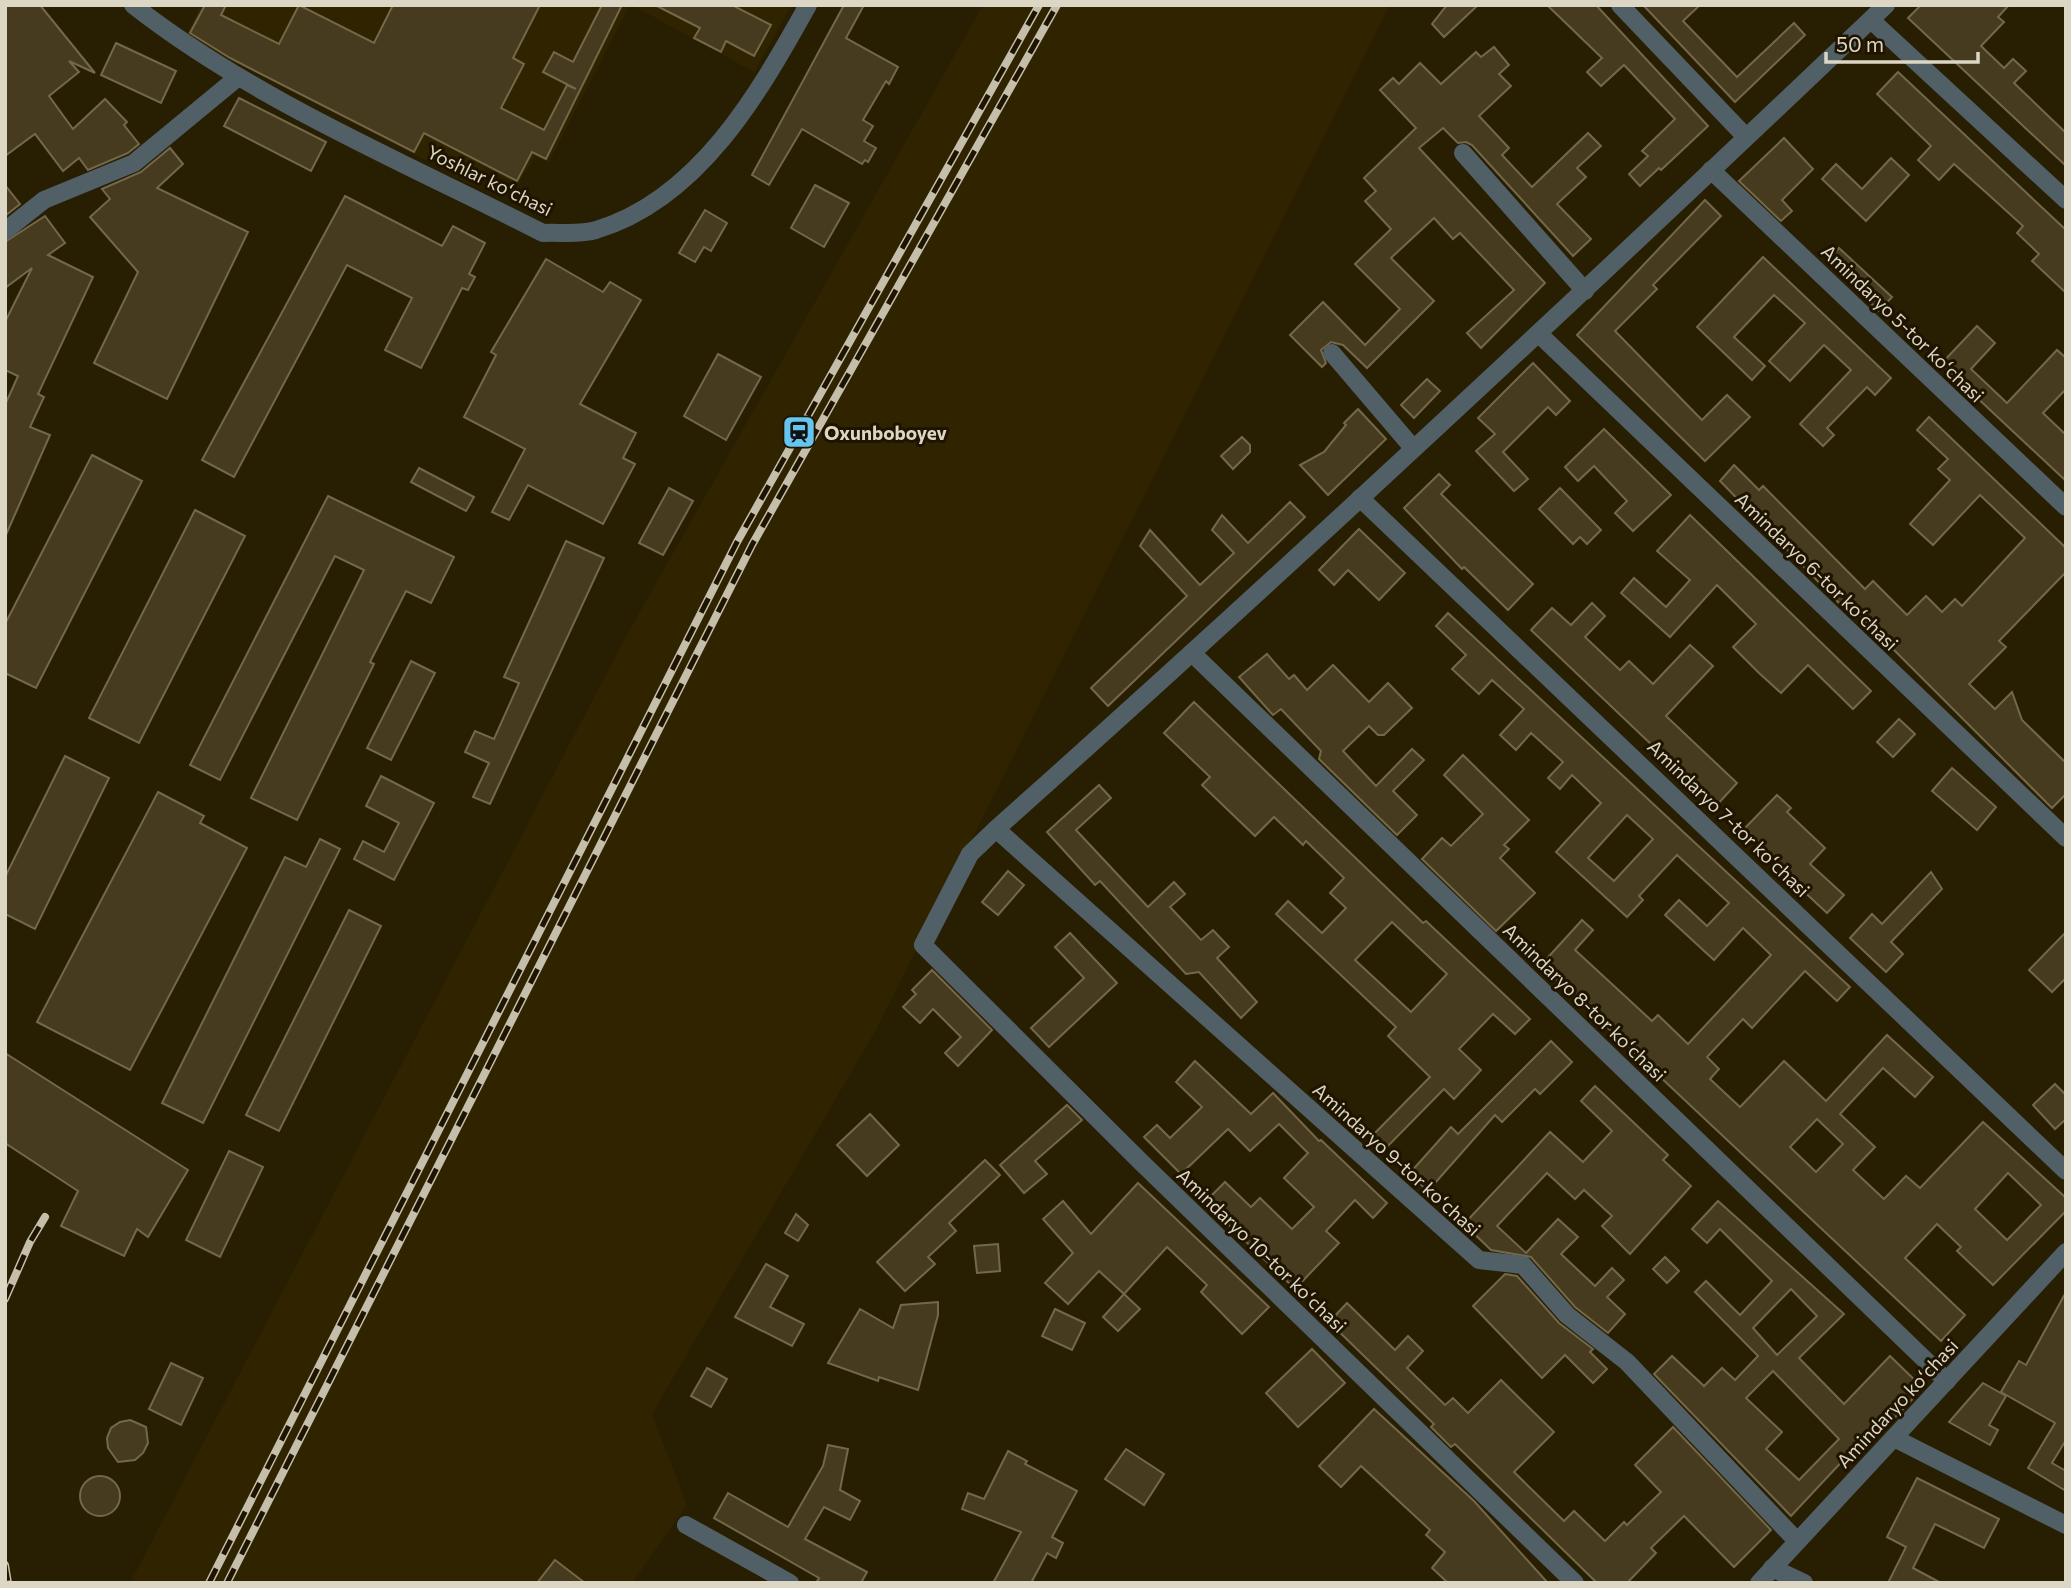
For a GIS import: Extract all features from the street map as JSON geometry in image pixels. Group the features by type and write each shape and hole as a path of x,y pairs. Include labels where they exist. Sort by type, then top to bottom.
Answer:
{"street":[{"name":"Yoshlar koʻchasi","path":"133,5 172,35 237,78 543,233 594,231 641,211 691,173 764,85 808,5"},
{"path":"1620,5 1746,137"},
{"path":"996,829 1193,654 1539,334 1886,5"},
{"path":"1871,20 2066,200"},
{"path":"5,231 44,200 134,163 237,78"},
{"path":"1463,153 1585,291"},
{"name":"Amindaryo 5-tor koʻchasi","path":"1712,170 2066,507"},
{"name":"Amindaryo 6-tor koʻchasi","path":"1539,334 2066,838"},
{"path":"1332,354 1413,449"},
{"name":"Amindaryo 7-tor koʻchasi","path":"1360,498 2066,1171"},
{"name":"Amindaryo 8-tor koʻchasi","path":"1193,654 1947,1381"},
{"name":"Amindaryo 10-tor koʻchasi","path":"996,829 970,854 923,945 1150,1171 1576,1583"},
{"name":"Amindaryo 9-tor koʻchasi","path":"996,829 1479,1260 1522,1265 1567,1315 1627,1362 1796,1540"},
{"name":"Amindaryo koʻchasi","path":"1759,1583 1796,1540 2063,1259"},
{"path":"1894,1438 2066,1525"},
{"path":"686,1525 790,1583"},
{"path":"1772,1568 1804,1583"}],"shaded area":[{"path":"201,5 630,5 549,162 535,157 517,185 486,168 476,186 185,37"},
{"path":"632,5 792,5 754,72"},
{"path":"983,5 1390,5 877,1028 652,1414 687,1505 632,1583 130,1583 624,640"}],"building":[{"path":"5,5 40,5 95,73 69,61 79,72 49,96 73,129 105,99 127,122 124,125 139,144 128,153 88,170 79,158 63,171 35,134 5,156"},
{"path":"205,5 226,5 221,15 279,44 299,5 374,43 393,5 540,5 513,58 524,64 501,108 544,130 567,85 576,89 543,72 554,52 573,62 602,5 622,5 546,159 532,152 517,181 424,133 414,152 230,58 190,33"},
{"path":"655,5 732,5 771,25 754,56 726,41 721,52 694,38 700,28"},
{"path":"844,5 864,5 846,38 898,67 889,84 886,81 863,120 873,126 864,141 876,148 868,162 865,160 862,164 802,129 769,185 752,175"},
{"path":"1447,5 1478,5 1444,37 1432,24"},
{"path":"1547,5 1596,5 1708,126 1640,186 1629,174 1648,156 1642,151 1675,119 1624,65 1601,86 1587,72 1602,58"},
{"path":"1643,5 1700,5 1683,21 1737,77 1794,23 1805,35 1735,102"},
{"path":"1921,5 2009,5 1998,17 2004,22 1981,46 2004,68 2013,59 2026,71 2014,83 2066,133 2066,166 1908,18"},
{"path":"116,43 176,71 161,103 101,75"},
{"path":"1494,47 1509,65 1499,74 1511,86 1479,116 1509,148 1502,155 1532,187 1588,133 1601,146 1577,168 1586,177 1557,204 1591,239 1573,256 1472,145 1466,142 1458,143 1443,128 1419,148 1545,283 1481,348 1467,333 1514,290 1460,233 1453,239 1434,218 1391,258 1434,301 1367,368 1343,345 1331,342 1321,350 1326,363 1322,367 1290,335 1323,302 1365,345 1400,309 1355,264 1391,229 1365,201 1376,191 1364,178 1416,128 1380,90 1393,78 1399,84 1420,63 1441,84 1476,52 1481,57"},
{"path":"1898,72 2066,230 2066,293 2032,261 2039,254 2017,233 2023,226 1990,196 1954,164 1939,180 1918,160 1931,146 1877,94"},
{"path":"239,98 326,142 311,171 224,126"},
{"path":"1784,138 1813,169 1782,200 1792,211 1781,221 1739,181"},
{"path":"170,148 183,164 157,188 248,232 167,399 94,363 138,272 90,217 110,199 102,189 141,172"},
{"path":"1891,158 1909,175 1866,221 1822,179 1836,164 1862,189"},
{"path":"5,185 20,204 5,216"},
{"path":"815,185 849,203 824,247 791,228"},
{"path":"345,196 442,246 453,226 485,243 469,274 475,277 468,290 462,288 421,368 385,350 412,298 347,265 234,477 202,460"},
{"path":"1705,200 1721,216 1653,285 1657,289 1615,331 1702,420 1727,395 1750,417 1705,461 1577,335"},
{"path":"705,210 727,223 711,251 704,247 695,262 679,253"},
{"path":"45,216 65,243 48,255 93,277 38,394 44,397 30,427 50,435 5,537 5,405 18,376 5,370 5,322 32,268 5,288 5,242"},
{"path":"1839,248 1892,297 1879,311 1827,261"},
{"path":"1763,257 1891,378 1875,395 1867,387 1827,428 1834,435 1823,446 1800,424 1851,370 1824,345 1790,381 1769,361 1805,323 1774,295 1734,337 1765,366 1752,380 1697,327"},
{"path":"546,259 603,292 610,282 641,300 580,404 636,433 623,458 635,464 603,524 528,485 509,520 492,512 525,449 464,417 496,355 491,352"},
{"path":"1977,326 1995,343 1971,369 2007,403 2057,350 2066,358 2066,389 2043,413 2066,435 2066,481 1941,364"},
{"path":"718,354 761,377 726,440 684,416"},
{"path":"1533,363 1570,401 1556,415 1548,407 1503,452 1528,479 1514,491 1476,451 1495,434 1478,418"},
{"path":"1427,379 1440,391 1414,418 1401,405"},
{"path":"1358,409 1386,439 1328,495 1300,465 1324,452 1346,425 1344,423"},
{"path":"1929,417 2066,548 2066,572 1999,641 2006,647 1969,684 1995,709 2012,692 2022,720 2066,763 2066,794 2052,808 1845,601 1841,605 1720,481 1734,465 1759,490 1763,486 1865,589 1873,581 1907,615 1926,596 1942,612 1955,599 1962,606 2025,538 1980,495 1933,545 1910,524 1950,480 1938,469 1948,459 1917,430"},
{"path":"1604,429 1671,495 1633,531 1615,513 1627,501 1594,466 1578,481 1565,467"},
{"path":"1242,437 1250,445 1250,452 1233,469 1221,456"},
{"path":"92,455 142,481 36,688 5,673 5,624"},
{"path":"419,468 474,497 466,511 411,482"},
{"path":"1439,474 1450,485 1441,494 1533,584 1508,610 1464,567 1462,569 1404,508"},
{"path":"669,488 693,501 663,555 639,543"},
{"path":"1560,488 1601,530 1587,544 1580,537 1573,544 1539,509"},
{"path":"328,496 454,557 431,603 406,591 370,662 374,664 297,820 251,798 364,570 335,556 220,780 190,765"},
{"path":"1290,502 1305,517 1108,706 1091,688 1187,596 1140,546 1150,530 1200,585 1234,553 1212,530 1222,515 1248,543"},
{"path":"195,510 245,536 139,743 89,718"},
{"path":"1690,515 1871,691 1853,709 1808,665 1781,693 1759,673 1733,647 1756,624 1717,585 1670,637 1621,593 1634,578 1666,607 1690,580 1657,551"},
{"path":"1359,529 1405,573 1379,600 1348,570 1334,585 1319,570"},
{"path":"566,541 604,558 490,804 473,797 489,763 465,752 475,731 494,739 519,683 504,677"},
{"path":"1592,603 1605,616 1585,637 1620,670 1629,661 1653,684 1690,645 1713,666 1666,716 1737,783 1716,806 1531,630 1552,608 1571,625"},
{"path":"1448,613 1850,987 1837,1001 1805,971 1752,1028 1743,1019 1707,1057 1719,1069 1710,1079 1740,1107 1784,1061 1826,1101 1887,1035 1933,1077 1915,1097 1883,1068 1840,1114 1875,1147 1853,1170 1884,1199 1906,1176 1920,1188 1983,1122 2066,1198 2066,1211 1993,1285 1957,1251 1961,1247 1937,1224 1905,1258 1965,1315 1941,1341 1541,965 1582,920 1593,930 1575,950 1652,1021 1658,1015 1688,1044 1771,955 1743,928 1714,960 1665,915 1679,900 1707,926 1729,903 1677,855 1639,896 1643,900 1627,917 1556,852 1601,803 1572,775 1560,789 1548,778 1563,762 1531,733 1516,750 1500,735 1524,709 1492,680 1479,694 1452,669 1466,655 1436,626","holes":["1627,815 1653,839 1614,881 1588,858","1817,1119 1843,1144 1816,1172 1790,1147","2008,1173 2041,1205 2007,1240 1975,1209"]},
{"path":"1267,654 1289,679 1294,675 1307,690 1333,665 1369,702 1388,683 1412,708 1384,735 1378,735 1369,726 1343,751 1376,786 1412,749 1424,760 1393,791 1417,815 1397,835 1319,759 1321,751 1281,709 1273,715 1239,677"},
{"path":"411,661 435,673 391,760 367,748"},
{"path":"1194,702 1423,923 1426,921 1530,1019 1515,1034 1493,1014 1459,1049 1481,1070 1454,1099 1444,1089 1386,1148 1372,1136 1430,1077 1388,1036 1396,1027 1276,914 1288,901 1322,933 1346,908 1330,893 1344,878 1306,841 1303,845 1274,817 1255,836 1202,785 1210,777 1164,733","holes":["1392,922 1447,974 1411,1012 1355,960"]},
{"path":"1899,719 1915,734 1893,757 1877,742"},
{"path":"1463,755 1529,820 1504,845 1509,849 1500,858 1535,893 1496,931 1422,859 1442,838 1451,846 1483,814 1444,775"},
{"path":"65,756 109,778 35,929 5,914 5,877"},
{"path":"1952,768 1996,807 1977,830 1932,791"},
{"path":"381,776 434,803 394,880 354,859 363,841 384,852 399,823 366,806"},
{"path":"1099,785 1111,798 1076,830 1148,907 1174,882 1185,894 1170,907 1201,940 1213,930 1229,947 1217,958 1257,1002 1241,1018 1199,972 1186,974 1100,881 1095,885 1047,832"},
{"path":"158,792 204,816 200,823 247,848 130,1070 37,1022"},
{"path":"1777,795 1791,808 1787,812 1825,848 1810,864 1844,895 1827,913 1784,873 1787,870 1745,828"},
{"path":"320,839 340,849 203,1123 162,1103 285,857 306,867"},
{"path":"1008,871 1024,885 998,915 982,902"},
{"path":"1931,872 1942,889 1891,942 1903,954 1886,972 1850,938 1872,914 1882,924"},
{"path":"349,910 381,926 279,1131 246,1115"},
{"path":"2066,932 2066,978 2052,992 2029,970"},
{"path":"1070,933 1117,983 1049,1047 1031,1028 1084,978 1055,947"},
{"path":"932,970 992,1030 958,1066 945,1053 961,1037 933,1009 920,1023 903,1007 916,994 912,990"},
{"path":"1551,1041 1572,1062 1540,1094 1535,1089 1502,1122 1495,1115 1428,1191 1409,1174 1451,1127 1458,1134"},
{"path":"5,1053 188,1170 148,1237 137,1229 124,1256 61,1226 78,1191 5,1143"},
{"path":"1195,1061 1251,1114 1273,1093 1319,1141 1387,1203 1373,1218 1355,1200 1326,1231 1339,1243 1295,1289 1205,1202 1225,1182 1251,1207 1260,1198 1292,1229 1314,1207 1284,1178 1308,1153 1279,1124 1250,1151 1228,1129 1181,1174 1144,1137 1157,1125 1170,1138 1202,1107 1176,1082"},
{"path":"2055,1084 2066,1095 2066,1119 2055,1129 2033,1105"},
{"path":"1595,1086 1668,1155 1663,1160 1691,1186 1630,1254 1602,1226 1612,1216 1584,1190 1575,1199 1547,1173 1497,1226 1526,1253 1558,1219 1578,1237 1561,1254 1595,1286 1612,1268 1624,1280 1607,1297 1625,1314 1608,1333 1575,1307 1531,1257 1491,1250 1464,1224 1550,1132 1583,1162 1612,1131 1581,1101"},
{"path":"1067,1105 1082,1120 1035,1161 1047,1174 1024,1193 1000,1165"},
{"path":"870,1114 899,1145 867,1176 837,1145"},
{"path":"229,1151 263,1167 220,1257 186,1240"},
{"path":"985,1160 1000,1175 949,1223 956,1231 928,1257 935,1264 905,1291 877,1262"},
{"path":"1138,1183 1269,1307 1242,1334 1201,1292 1207,1285 1167,1247 1124,1294 1099,1271 1068,1304 1045,1283 1073,1253 1043,1219 1063,1201 1091,1234"},
{"path":"1718,1201 1844,1314 1799,1358 1844,1404 1890,1356 1923,1388 1883,1430 1877,1424 1791,1516 1654,1374 1672,1356 1704,1386 1722,1368 1735,1380 1758,1356 1695,1292 1706,1281 1740,1315 1772,1281 1720,1229 1707,1243 1692,1229","holes":["1791,1289 1817,1316 1777,1355 1753,1328","1773,1371 1839,1439 1799,1480 1766,1449 1782,1432 1746,1398"]},
{"path":"796,1214 808,1225 798,1241 785,1233"},
{"path":"998,1244 1000,1271 977,1273 974,1246"},
{"path":"1665,1257 1679,1271 1667,1283 1653,1269"},
{"path":"766,1264 788,1276 770,1307 804,1324 792,1346 735,1317"},
{"path":"1505,1274 1517,1276 1559,1323 1593,1349 1590,1352 1607,1369 1593,1383 1565,1355 1542,1378 1473,1306"},
{"path":"2066,1292 2066,1440 2052,1463 2066,1471 2066,1491 2028,1468 2055,1423 2001,1392 2019,1361 2026,1365"},
{"path":"1124,1294 1140,1309 1118,1331 1103,1317"},
{"path":"938,1302 938,1315 918,1390 879,1377 878,1381 828,1363 860,1309 893,1328 901,1305"},
{"path":"1347,1303 1395,1350 1408,1336 1423,1351 1407,1368 1445,1405 1453,1398 1468,1413 1501,1380 1554,1432 1514,1472 1564,1521 1574,1511 1605,1541 1624,1522 1627,1525 1661,1492 1635,1465 1673,1427 1771,1530 1734,1567 1684,1516 1651,1548 1656,1553 1627,1583 1597,1583 1455,1444 1451,1447 1431,1427 1434,1424 1329,1322"},
{"path":"1055,1309 1085,1323 1072,1350 1042,1336"},
{"path":"1312,1349 1345,1383 1298,1427 1266,1393"},
{"path":"171,1363 203,1378 181,1425 149,1409"},
{"path":"707,1368 727,1379 711,1407 691,1396"},
{"path":"1983,1383 2006,1396 1989,1425 1998,1430 1990,1445 1949,1422"},
{"path":"1374,1409 1474,1501 1548,1583 1448,1583 1432,1568 1445,1552 1426,1535 1430,1530 1361,1466 1341,1487 1319,1466"},
{"path":"130,1420 146,1427 148,1443 143,1453 135,1460 118,1462 108,1448 107,1438 111,1428"},
{"path":"828,1445 848,1449 840,1490 860,1501 850,1520 824,1507 805,1539 867,1572 861,1583 816,1583 819,1578 714,1518 728,1493 788,1527 823,1466"},
{"path":"1126,1449 1164,1474 1144,1505 1105,1479"},
{"path":"1008,1451 1027,1461 1025,1464 1077,1491 1052,1537 1063,1543 1056,1558 1047,1553 1031,1583 993,1583 1021,1532 962,1509 968,1493 984,1499"},
{"path":"100,1476 108,1477 114,1482 119,1488 119,1504 114,1510 108,1515 100,1516 92,1515 86,1510 81,1504 80,1496 81,1488 86,1482 92,1477"},
{"path":"1917,1478 1999,1519 1984,1548 1935,1524 1913,1568 1941,1583 1888,1583 1906,1547 1887,1537"},
{"path":"555,1560 585,1583 537,1583"}],"railway":[{"path":"209,1583 737,542 1039,5"},
{"path":"227,1583 752,545 1057,5"},
{"path":"5,1299 30,1242 45,1217"},
{"path":"5,1565 8,1583"}],"place":[{"name":"Oxunboboyev","path":"799,432"}]}
